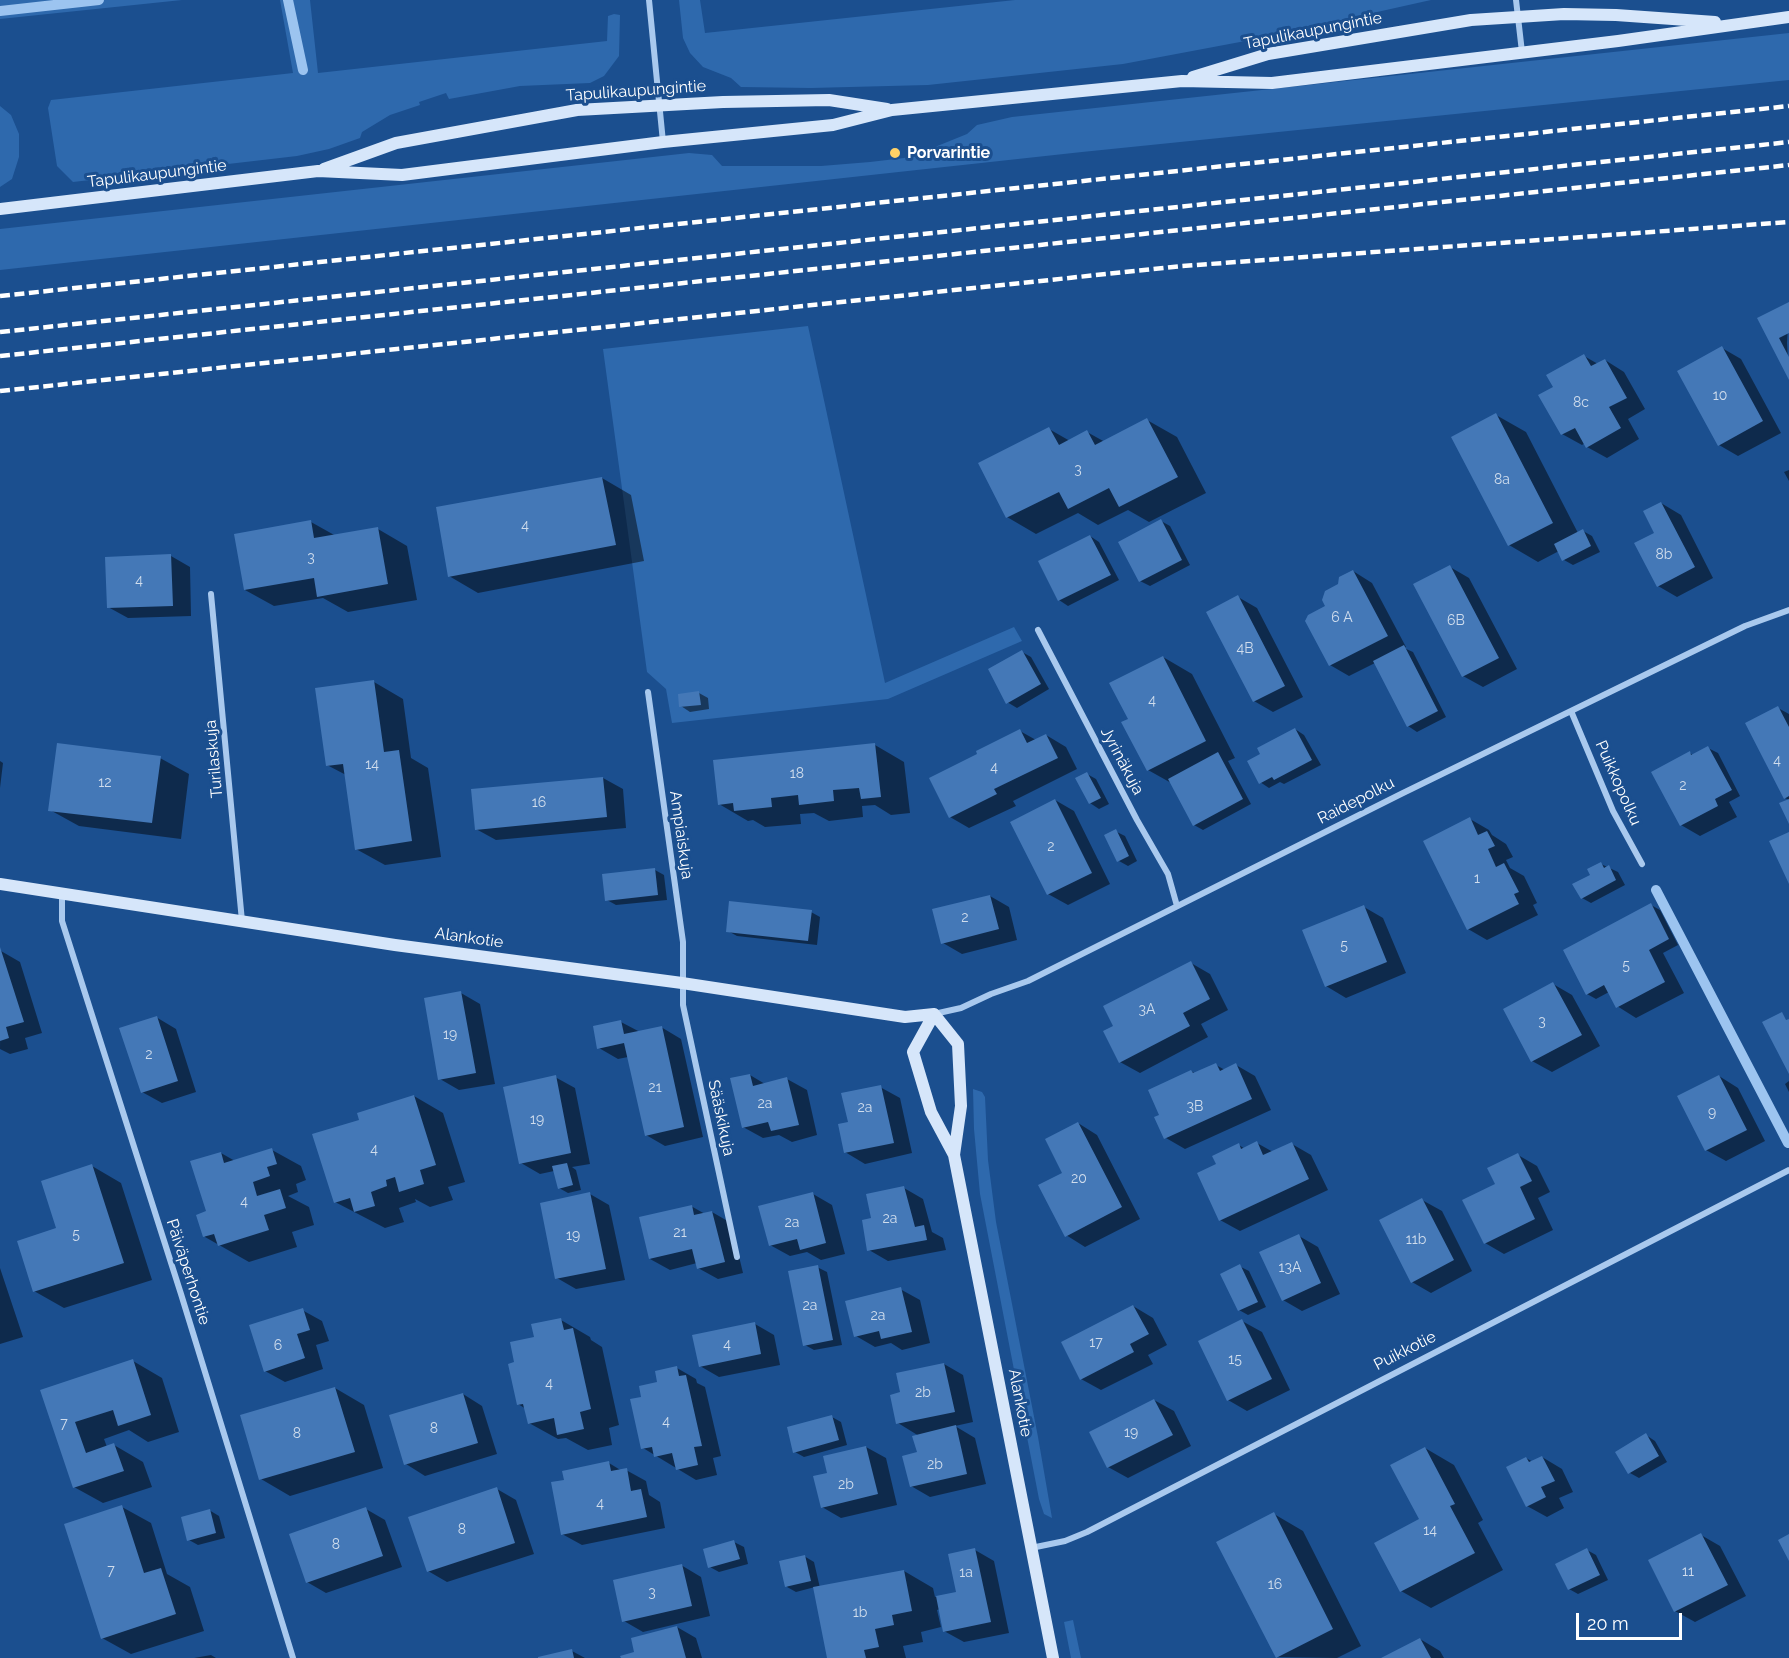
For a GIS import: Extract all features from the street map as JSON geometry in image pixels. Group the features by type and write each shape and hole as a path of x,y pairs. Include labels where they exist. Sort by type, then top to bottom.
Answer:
{"main road":[{"name":"Tapulikaupungintie","path":"1182,81 1268,54 1472,20 1564,14 1740,23"},
{"name":"Tapulikaupungintie","path":"0,209 318,171 402,175 663,142 833,125 892,110 1182,81 1272,83 1522,53 1789,17"},
{"name":"Tapulikaupungintie","path":"318,171 396,143 578,110 829,100 892,110"},
{"name":"Alankotie","path":"0,884 395,945 682,983 905,1017 934,1014"},
{"name":"Alankotie","path":"934,1014 913,1052 931,1112 954,1155 1053,1658"},
{"name":"Alankotie","path":"934,1014 958,1044 961,1106 954,1155"}],"street":[{"path":"649,0 663,142"},
{"path":"1516,0 1522,53"},
{"name":"Turilaskuja","path":"212,594 242,922"},
{"name":"Raidepolku","path":"934,1014 961,1008 1028,981 1745,626 1789,610"},
{"name":"Jyrinäkuja","path":"1038,630 1137,820 1168,874 1177,906"},
{"name":"Ampiaiskuja","path":"648,692 683,942 682,983"},
{"name":"Puikkopolku","path":"1571,711 1613,811 1642,864"},
{"name":"Päiväperhontie","path":"62,894 62,921 294,1658"},
{"name":"Sääskikuja","path":"682,983 683,1005 737,1257"},
{"name":"Puikkotie","path":"1031,1548 1065,1541 1087,1532 1789,1170"}],"shaded area":[{"path":"0,0 182,0 0,19"},
{"path":"280,0 310,0 318,73 607,41 608,16 614,14 620,15 619,56 604,76 590,83 520,86 449,99 446,93 390,115 362,132 360,138 329,149 297,156 73,182 57,166 48,108 51,100 293,73"},
{"path":"679,0 700,0 705,33 1015,0 1431,0 1256,39 1123,64 928,85 811,88 741,87 731,78 703,67 690,53 683,38"},
{"path":"1789,33 1789,80 1082,152 0,270 0,229 689,153 712,155 722,166 821,166 870,162 904,158 920,153 967,134 977,125 1012,117"},
{"path":"0,106 11,115 19,134 19,157 12,179 0,187"},
{"path":"808,326 885,683 1014,627 1022,641 888,699 672,723 666,689 647,672 603,349"},
{"path":"973,1089 982,1092 985,1097 988,1160 996,1222 1052,1518 1044,1514 1039,1499 980,1194"},
{"path":"1073,1620 1081,1658 1071,1658 1064,1622"}],"building":[{"path":"1789,302 1789,333 1779,338 1789,357 1789,380 1757,318"},
{"path":"1722,346 1763,421 1718,446 1677,371"},
{"path":"1584,354 1591,366 1605,359 1627,398 1609,407 1621,428 1586,448 1575,428 1561,435 1538,395 1553,387 1546,375"},
{"path":"1496,413 1553,523 1508,546 1451,437"},
{"path":"1147,418 1178,477 1119,507 1109,488 1068,509 1059,492 1006,518 978,463 1049,427 1059,445 1087,430 1095,445"},
{"path":"602,477 616,545 448,577 436,507"},
{"path":"1661,502 1695,567 1657,587 1634,543 1654,533 1643,511"},
{"path":"1161,519 1182,560 1139,582 1118,542"},
{"path":"311,520 314,538 378,527 388,584 317,597 314,578 244,590 234,534"},
{"path":"1583,529 1591,546 1562,561 1554,544"},
{"path":"1090,535 1111,575 1058,601 1038,561"},
{"path":"171,554 173,606 107,608 105,557"},
{"path":"1450,565 1499,658 1462,677 1413,584"},
{"path":"1353,570 1388,636 1329,666 1305,621 1308,615 1325,606 1322,600 1325,591 1338,584 1339,577"},
{"path":"1238,595 1285,686 1253,702 1206,612"},
{"path":"1404,645 1438,711 1407,727 1373,661"},
{"path":"1022,650 1041,684 1006,704 988,669"},
{"path":"1163,656 1206,741 1147,771 1121,722 1128,719 1109,683"},
{"path":"374,680 384,752 399,750 412,841 355,850 343,764 326,766 315,688"},
{"path":"699,691 701,705 679,707 678,694"},
{"path":"1778,706 1789,727 1789,796 1784,799 1745,723"},
{"path":"1295,728 1312,760 1274,780 1272,777 1259,784 1247,761 1260,754 1257,748"},
{"path":"1020,729 1027,743 1046,734 1058,758 994,789 997,794 949,818 929,778"},
{"path":"57,743 161,756 152,823 48,811"},
{"path":"875,743 881,797 861,799 859,788 833,790 834,801 799,805 798,795 771,798 772,807 734,811 733,803 718,805 713,760"},
{"path":"1708,746 1732,790 1715,799 1718,806 1680,826 1651,772 1690,751 1691,755"},
{"path":"1218,752 1243,799 1193,826 1168,779"},
{"path":"1087,772 1101,798 1089,804 1075,778"},
{"path":"603,777 607,817 475,830 471,789"},
{"path":"1055,799 1092,873 1047,895 1010,822"},
{"path":"1789,799 1789,824 1779,803"},
{"path":"1470,817 1478,835 1487,831 1495,846 1488,849 1496,867 1504,863 1519,892 1514,894 1519,904 1467,930 1423,841"},
{"path":"1116,829 1129,856 1117,862 1104,835"},
{"path":"1789,832 1789,884 1769,841"},
{"path":"1601,862 1604,868 1609,865 1616,880 1581,899 1572,884 1590,875 1587,869"},
{"path":"655,868 658,895 605,901 602,874"},
{"path":"990,895 999,929 941,944 932,909"},
{"path":"729,901 812,910 808,941 726,932"},
{"path":"1651,903 1669,939 1649,950 1665,982 1616,1008 1604,985 1586,995 1563,950"},
{"path":"1364,905 1387,962 1325,987 1302,930"},
{"path":"0,947 24,1022 6,1027 9,1038 0,1041"},
{"path":"1191,961 1210,999 1183,1013 1190,1026 1119,1063 1103,1031 1113,1026 1103,1006"},
{"path":"1553,982 1582,1035 1531,1062 1503,1009"},
{"path":"461,991 476,1073 438,1080 424,998"},
{"path":"1782,1012 1786,1020 1789,1019 1789,1074 1762,1022"},
{"path":"157,1016 178,1081 141,1093 119,1028"},
{"path":"621,1020 624,1034 662,1026 684,1127 645,1136 624,1043 597,1049 593,1026"},
{"path":"1216,1063 1220,1071 1236,1063 1252,1099 1164,1139 1154,1117 1159,1115 1148,1090 1191,1070 1193,1073"},
{"path":"750,1074 753,1086 787,1077 799,1125 771,1131 768,1122 742,1128 730,1078"},
{"path":"556,1075 571,1153 519,1164 503,1087"},
{"path":"1719,1075 1747,1130 1705,1151 1677,1096"},
{"path":"881,1085 894,1143 844,1153 838,1124 848,1122 841,1093"},
{"path":"414,1095 436,1165 420,1170 424,1184 399,1192 395,1177 386,1180 387,1186 371,1192 375,1206 354,1212 350,1198 334,1203 312,1134 359,1120 357,1113"},
{"path":"1078,1122 1122,1207 1065,1237 1038,1185 1062,1173 1045,1139"},
{"path":"1257,1141 1263,1155 1292,1142 1309,1179 1219,1221 1197,1173 1216,1164 1212,1156 1239,1143 1241,1149"},
{"path":"272,1148 277,1164 267,1167 270,1176 253,1182 257,1196 280,1189 286,1208 264,1215 269,1230 218,1246 214,1234 203,1237 196,1215 206,1211 190,1161 221,1152 224,1163"},
{"path":"1518,1153 1532,1181 1520,1187 1535,1219 1484,1244 1462,1200 1495,1184 1487,1168"},
{"path":"567,1163 573,1185 558,1189 552,1166"},
{"path":"92,1164 124,1263 33,1292 17,1241 56,1228 41,1181"},
{"path":"904,1186 915,1227 924,1225 927,1240 867,1251 862,1220 871,1218 866,1194"},
{"path":"590,1192 606,1269 555,1279 540,1203"},
{"path":"813,1192 826,1243 800,1250 797,1239 769,1246 758,1206"},
{"path":"1422,1198 1454,1260 1411,1283 1379,1220"},
{"path":"692,1205 694,1215 712,1211 725,1262 697,1269 692,1249 649,1259 639,1217"},
{"path":"1299,1234 1321,1283 1282,1301 1259,1252"},
{"path":"1240,1264 1258,1302 1238,1311 1220,1274"},
{"path":"818,1265 833,1340 803,1346 788,1271"},
{"path":"901,1287 912,1332 881,1339 879,1331 854,1337 845,1301"},
{"path":"1133,1305 1149,1334 1130,1344 1134,1352 1080,1380 1061,1342"},
{"path":"303,1308 310,1330 297,1334 305,1358 264,1372 249,1325"},
{"path":"561,1318 564,1330 573,1328 591,1409 580,1412 584,1429 557,1435 554,1418 528,1424 523,1404 517,1405 508,1364 514,1362 510,1342 534,1337 531,1324"},
{"path":"1242,1319 1272,1379 1227,1401 1198,1341"},
{"path":"755,1322 761,1354 699,1367 692,1335"},
{"path":"133,1359 151,1415 118,1426 113,1410 75,1422 86,1453 114,1443 124,1471 73,1488 40,1390"},
{"path":"944,1363 955,1412 896,1424 890,1395 900,1392 896,1373"},
{"path":"677,1366 679,1376 686,1375 702,1446 694,1447 698,1465 676,1470 672,1453 654,1457 652,1447 641,1449 630,1399 641,1397 639,1386 657,1382 655,1371"},
{"path":"335,1387 355,1452 259,1480 240,1415"},
{"path":"463,1393 478,1443 404,1465 389,1415"},
{"path":"1154,1399 1173,1435 1107,1468 1089,1432"},
{"path":"832,1415 839,1440 793,1453 787,1427"},
{"path":"956,1425 967,1474 910,1487 902,1456 917,1452 912,1436"},
{"path":"1646,1433 1659,1456 1628,1474 1615,1452"},
{"path":"866,1446 878,1494 821,1508 813,1476 827,1473 823,1456"},
{"path":"1425,1447 1455,1504 1450,1506 1475,1553 1400,1592 1374,1543 1419,1519 1390,1465"},
{"path":"1542,1456 1555,1481 1541,1487 1546,1497 1526,1507 1506,1467 1526,1457 1529,1462"},
{"path":"609,1461 611,1471 627,1468 631,1491 641,1489 647,1517 561,1535 551,1482 564,1480 562,1471"},
{"path":"497,1487 515,1543 427,1572 408,1517"},
{"path":"122,1505 144,1573 161,1568 176,1614 101,1639 64,1524"},
{"path":"366,1507 383,1556 306,1583 289,1534"},
{"path":"210,1509 216,1533 187,1541 181,1517"},
{"path":"1274,1512 1333,1629 1276,1658 1216,1542"},
{"path":"1701,1533 1728,1585 1674,1612 1648,1560"},
{"path":"1789,1534 1789,1561 1778,1540"},
{"path":"734,1540 740,1559 708,1568 703,1549"},
{"path":"975,1548 991,1622 943,1632 936,1596 956,1592 948,1554"},
{"path":"1587,1548 1600,1575 1568,1590 1555,1564"},
{"path":"805,1555 811,1581 785,1587 779,1561"},
{"path":"682,1564 692,1606 622,1622 613,1580"},
{"path":"904,1570 912,1611 892,1615 894,1625 875,1629 879,1647 864,1650 866,1658 827,1658 813,1587"},
{"path":"677,1626 686,1658 621,1658 620,1656 634,1652 631,1638"},
{"path":"1420,1638 1431,1658 1381,1658"},
{"path":"572,1649 574,1658 538,1658 538,1657"}],"waterway":[{"path":"0,11 99,0"},
{"path":"288,0 303,70"},
{"path":"1656,890 1788,1143"}],"railway":[{"path":"0,296 1789,106"},
{"path":"0,332 1789,142"},
{"path":"0,356 1789,165"},
{"path":"0,391 1182,266 1789,222"}],"place":[{"name":"Porvarintie","path":"895,153"}]}
